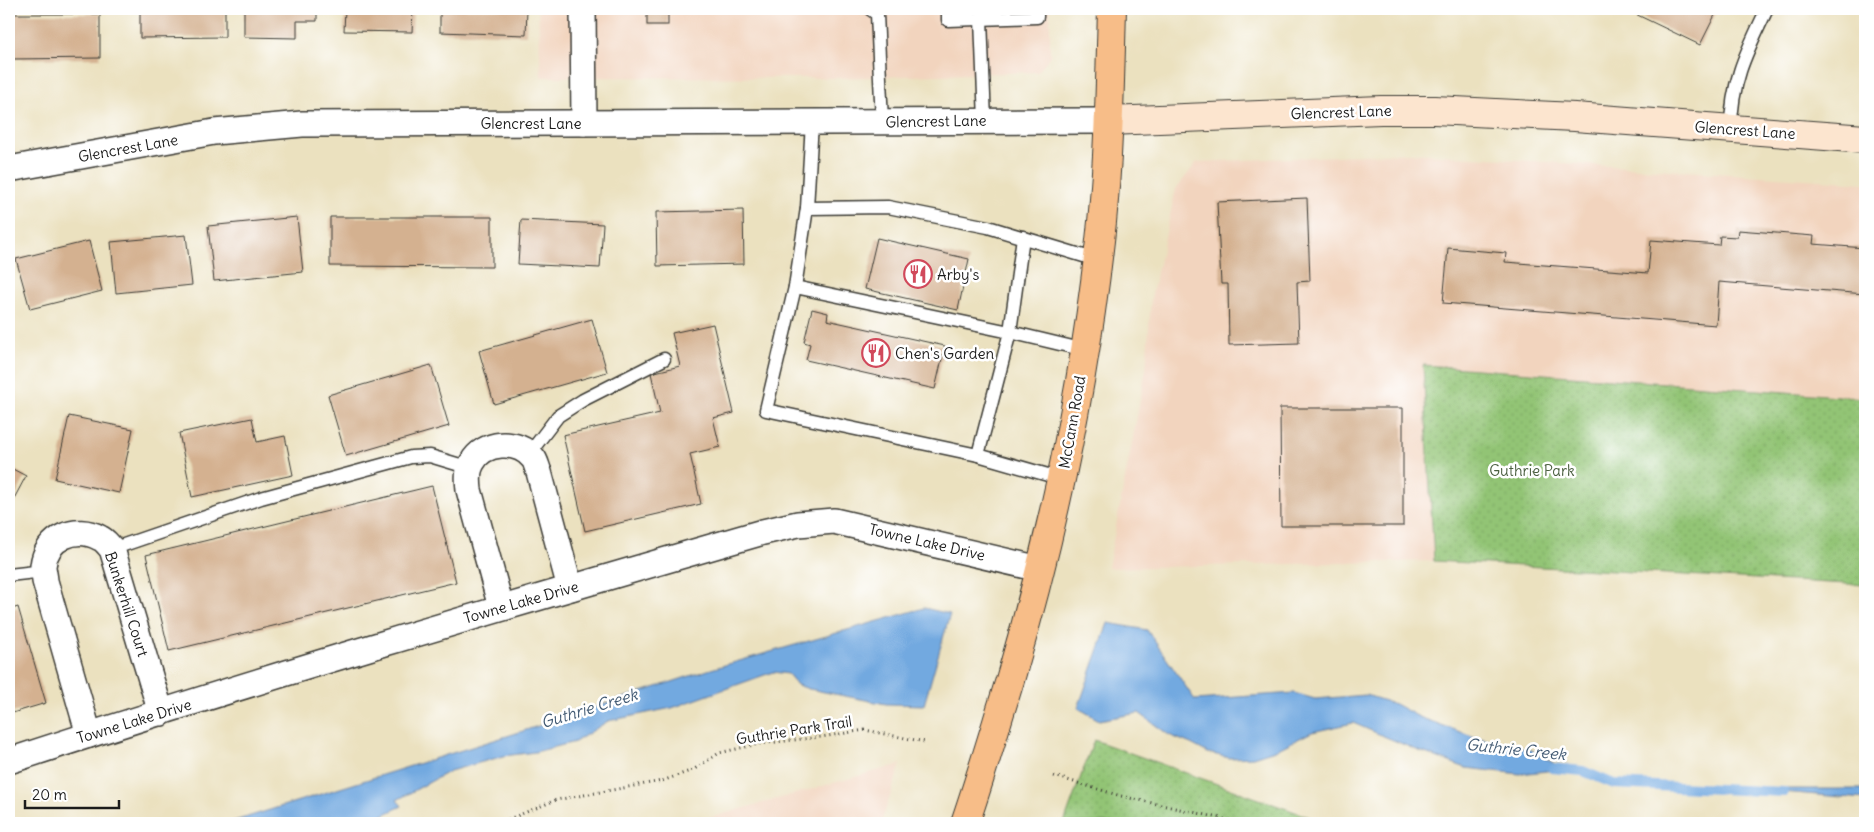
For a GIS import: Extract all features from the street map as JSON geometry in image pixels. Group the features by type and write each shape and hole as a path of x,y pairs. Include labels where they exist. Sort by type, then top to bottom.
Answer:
{"main road":[{"name":"McCann Road","path":"965,823 986,762 1040,569 1062,479 1085,350 1097,260 1109,121 1112,9"}],"street":[{"path":"583,9 584,123"},
{"name":"Glencrest Lane","path":"9,169 214,132 274,126 332,124 1109,121 1434,110 1575,116 1865,139"},
{"path":"502,608 469,490 468,477 472,463 481,452 507,444 524,450 533,458 539,472 570,588"},
{"name":"Towne Lake Drive","path":"9,761 89,734 502,608 763,532 798,524 834,521 1040,569"},
{"name":"Bunkerhill Court","path":"89,734 45,581 43,566 55,540 70,533 87,533 102,538 112,549 161,712"}],"lane":[{"path":"870,9 876,14 882,122"},
{"path":"948,9 948,20 989,15 1037,17 1037,9"},
{"path":"1731,129 1731,106 1737,78 1767,9"},
{"path":"985,121 989,15"},
{"path":"812,122 807,208 795,286 766,410 978,455 1062,479"},
{"path":"807,208 888,207 988,227 1097,260"},
{"path":"978,455 1010,332 1023,238"},
{"path":"795,286 1085,350"},
{"path":"529,454 558,416 583,400 664,359"},
{"path":"112,549 261,498 411,457 430,456 470,468"},
{"path":"9,575 44,571"}],"path":[{"name":"Guthrie Park Trail","path":"498,823 556,800 662,781 693,770 719,754 758,744 865,730 924,742"},
{"path":"1054,776 1121,796 1242,823"}],"shaded area":[{"path":"538,9 1050,9 1050,56 1038,72 840,78 541,77"},
{"path":"1411,153 1865,183 1865,398 1423,365 1434,561 1108,568 1146,369 1151,299 1176,189 1197,162"},
{"path":"901,764 881,823 691,823"}],"green space":[{"name":"Guthrie Park","path":"1423,365 1865,398 1865,585 1434,561"},
{"path":"1094,740 1312,818 1348,823 1064,823"}],"water":[{"path":"924,608 950,614 924,705 886,704 809,689 797,685 788,674 773,672 672,708 608,721 575,742 535,752 504,756 450,771 397,800 402,806 383,815 353,823 323,823 323,820 308,823 228,823 523,731 711,669"},
{"path":"1108,623 1147,630 1195,700 1294,693 1315,699 1366,695 1395,704 1419,717 1475,737 1531,750 1564,769 1520,774 1466,768 1414,749 1353,723 1312,732 1278,749 1253,757 1230,758 1208,753 1169,735 1139,713 1099,720 1078,708"},
{"path":"1779,789 1865,789 1865,799 1770,791"}],"building":[{"path":"140,9 225,9 225,37 140,38"},
{"path":"244,9 317,9 317,21 297,21 297,38 244,37"},
{"path":"345,9 413,9 412,32 344,31"},
{"path":"440,9 527,9 526,35 440,32"},
{"path":"647,9 668,9 668,25 647,25"},
{"path":"1625,9 1718,9 1700,45"},
{"path":"13,14 100,14 100,58 13,59"},
{"path":"1307,198 1310,281 1297,282 1299,343 1229,345 1228,284 1221,284 1217,202"},
{"path":"743,210 744,264 657,266 656,212"},
{"path":"297,217 303,272 214,281 208,226"},
{"path":"330,217 492,217 492,267 330,266"},
{"path":"521,220 603,224 600,268 518,264"},
{"path":"1738,230 1814,236 1813,244 1865,248 1865,294 1719,282 1716,325 1443,303 1448,248 1506,253 1505,262 1648,273 1651,240 1719,245 1720,236 1737,237"},
{"path":"186,235 192,285 116,293 111,242"},
{"name":"Arby's","path":"877,238 969,259 958,310 865,289"},
{"path":"89,241 102,291 30,309 16,259"},
{"name":"Chen's Garden","path":"812,309 828,313 827,320 945,346 935,389 806,360 810,344 804,342"},
{"path":"592,319 607,372 494,404 479,351"},
{"path":"713,324 734,413 713,418 720,447 690,454 701,504 585,531 563,435 660,413 651,373 680,366 672,333"},
{"path":"431,365 449,426 346,456 328,395"},
{"path":"1280,408 1403,408 1403,526 1281,526"},
{"path":"69,416 133,429 119,493 55,479"},
{"path":"252,418 257,442 285,436 293,475 192,497 179,433"},
{"path":"9,467 26,476 9,508"},
{"path":"432,486 456,582 169,651 146,555"},
{"path":"18,607 46,703 9,714 9,610"}],"waterway":[{"name":"Guthrie Creek","path":"1552,768 1583,771 1614,784 1784,792"}],"place":[{"name":"Arby's","path":"918,274"},
{"name":"Chen's Garden","path":"876,353"}]}
